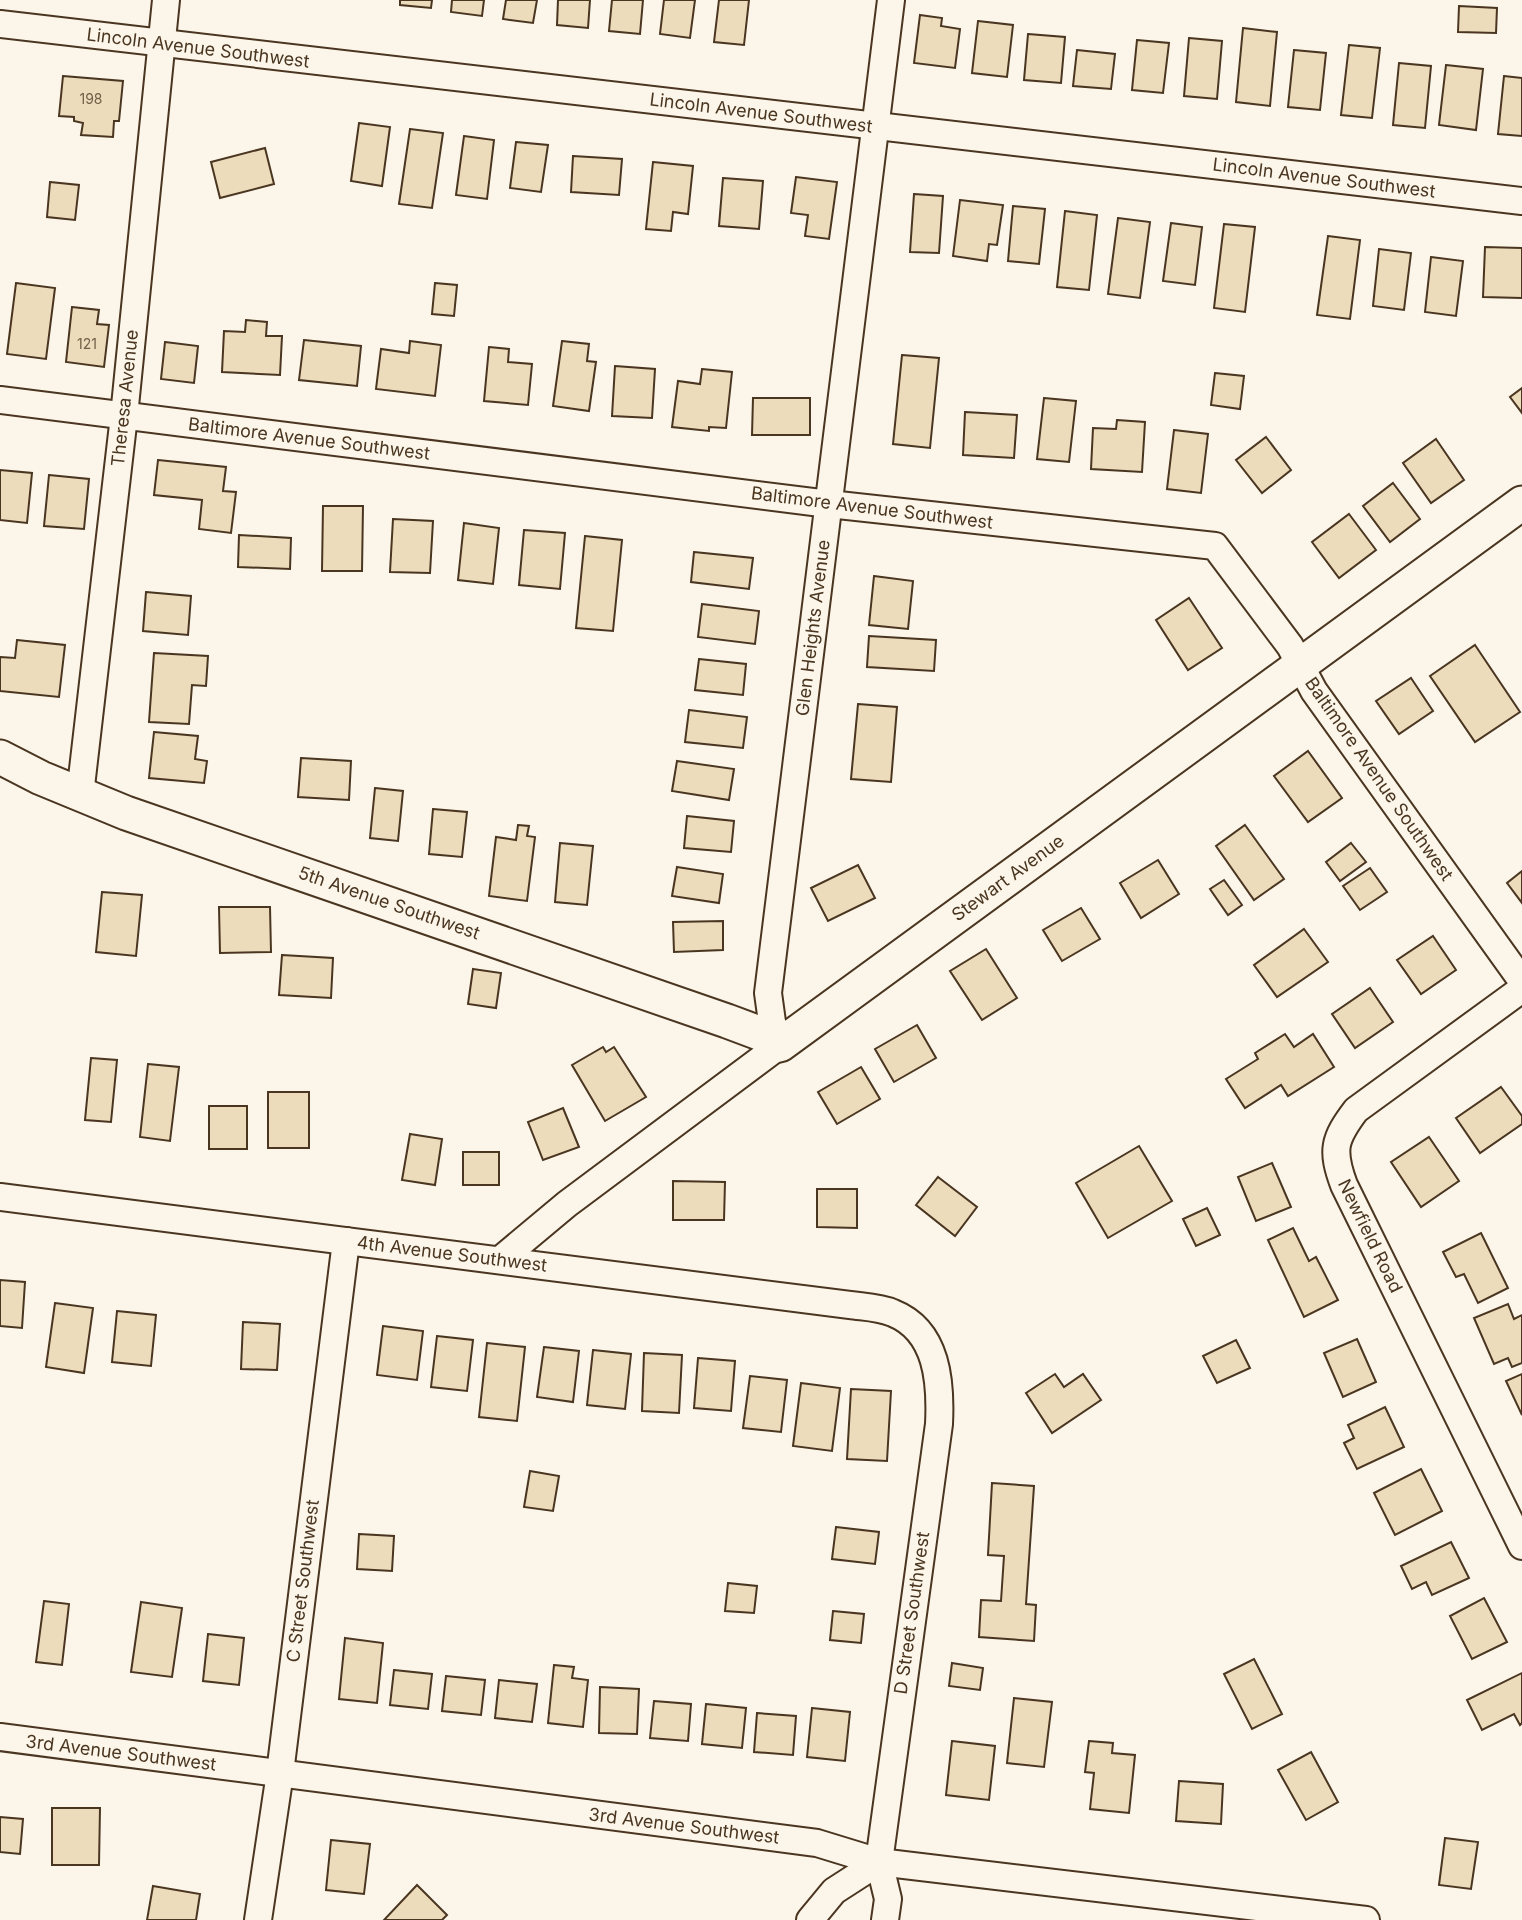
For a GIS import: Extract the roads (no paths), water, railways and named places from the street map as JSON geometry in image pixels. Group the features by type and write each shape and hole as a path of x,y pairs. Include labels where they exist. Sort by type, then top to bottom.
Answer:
{"street":[{"name":"Theresa Avenue","path":"80,795 124,416 166,0"},
{"name":"Glen Heights Avenue","path":"780,1045 772,1022 768,993 891,0"},
{"name":"Lincoln Avenue Southwest","path":"0,24 1522,201"},
{"name":"Baltimore Avenue Southwest","path":"0,400 829,504 1215,546 1290,646 1314,691 1522,981"},
{"name":"Stewart Avenue","path":"500,1260 567,1204 780,1045 1522,503"},
{"name":"5th Avenue Southwest","path":"0,757 80,795 727,1021 759,1033 780,1045"},
{"name":"Newfield Road","path":"1522,989 1356,1110 1342,1128 1335,1145 1336,1164 1344,1185 1522,1546"},
{"name":"4th Avenue Southwest","path":"0,1197 850,1305 891,1312 902,1317"},
{"name":"C Street Southwest","path":"258,1920 280,1773 346,1241"},
{"name":"D Street Southwest","path":"885,1920 888,1899 879,1862 939,1424 941,1390 934,1357 914,1327 902,1317"},
{"name":"3rd Avenue Southwest","path":"0,1737 817,1843 879,1862 1366,1920"},
{"path":"810,1920 834,1891 879,1862"}]}
